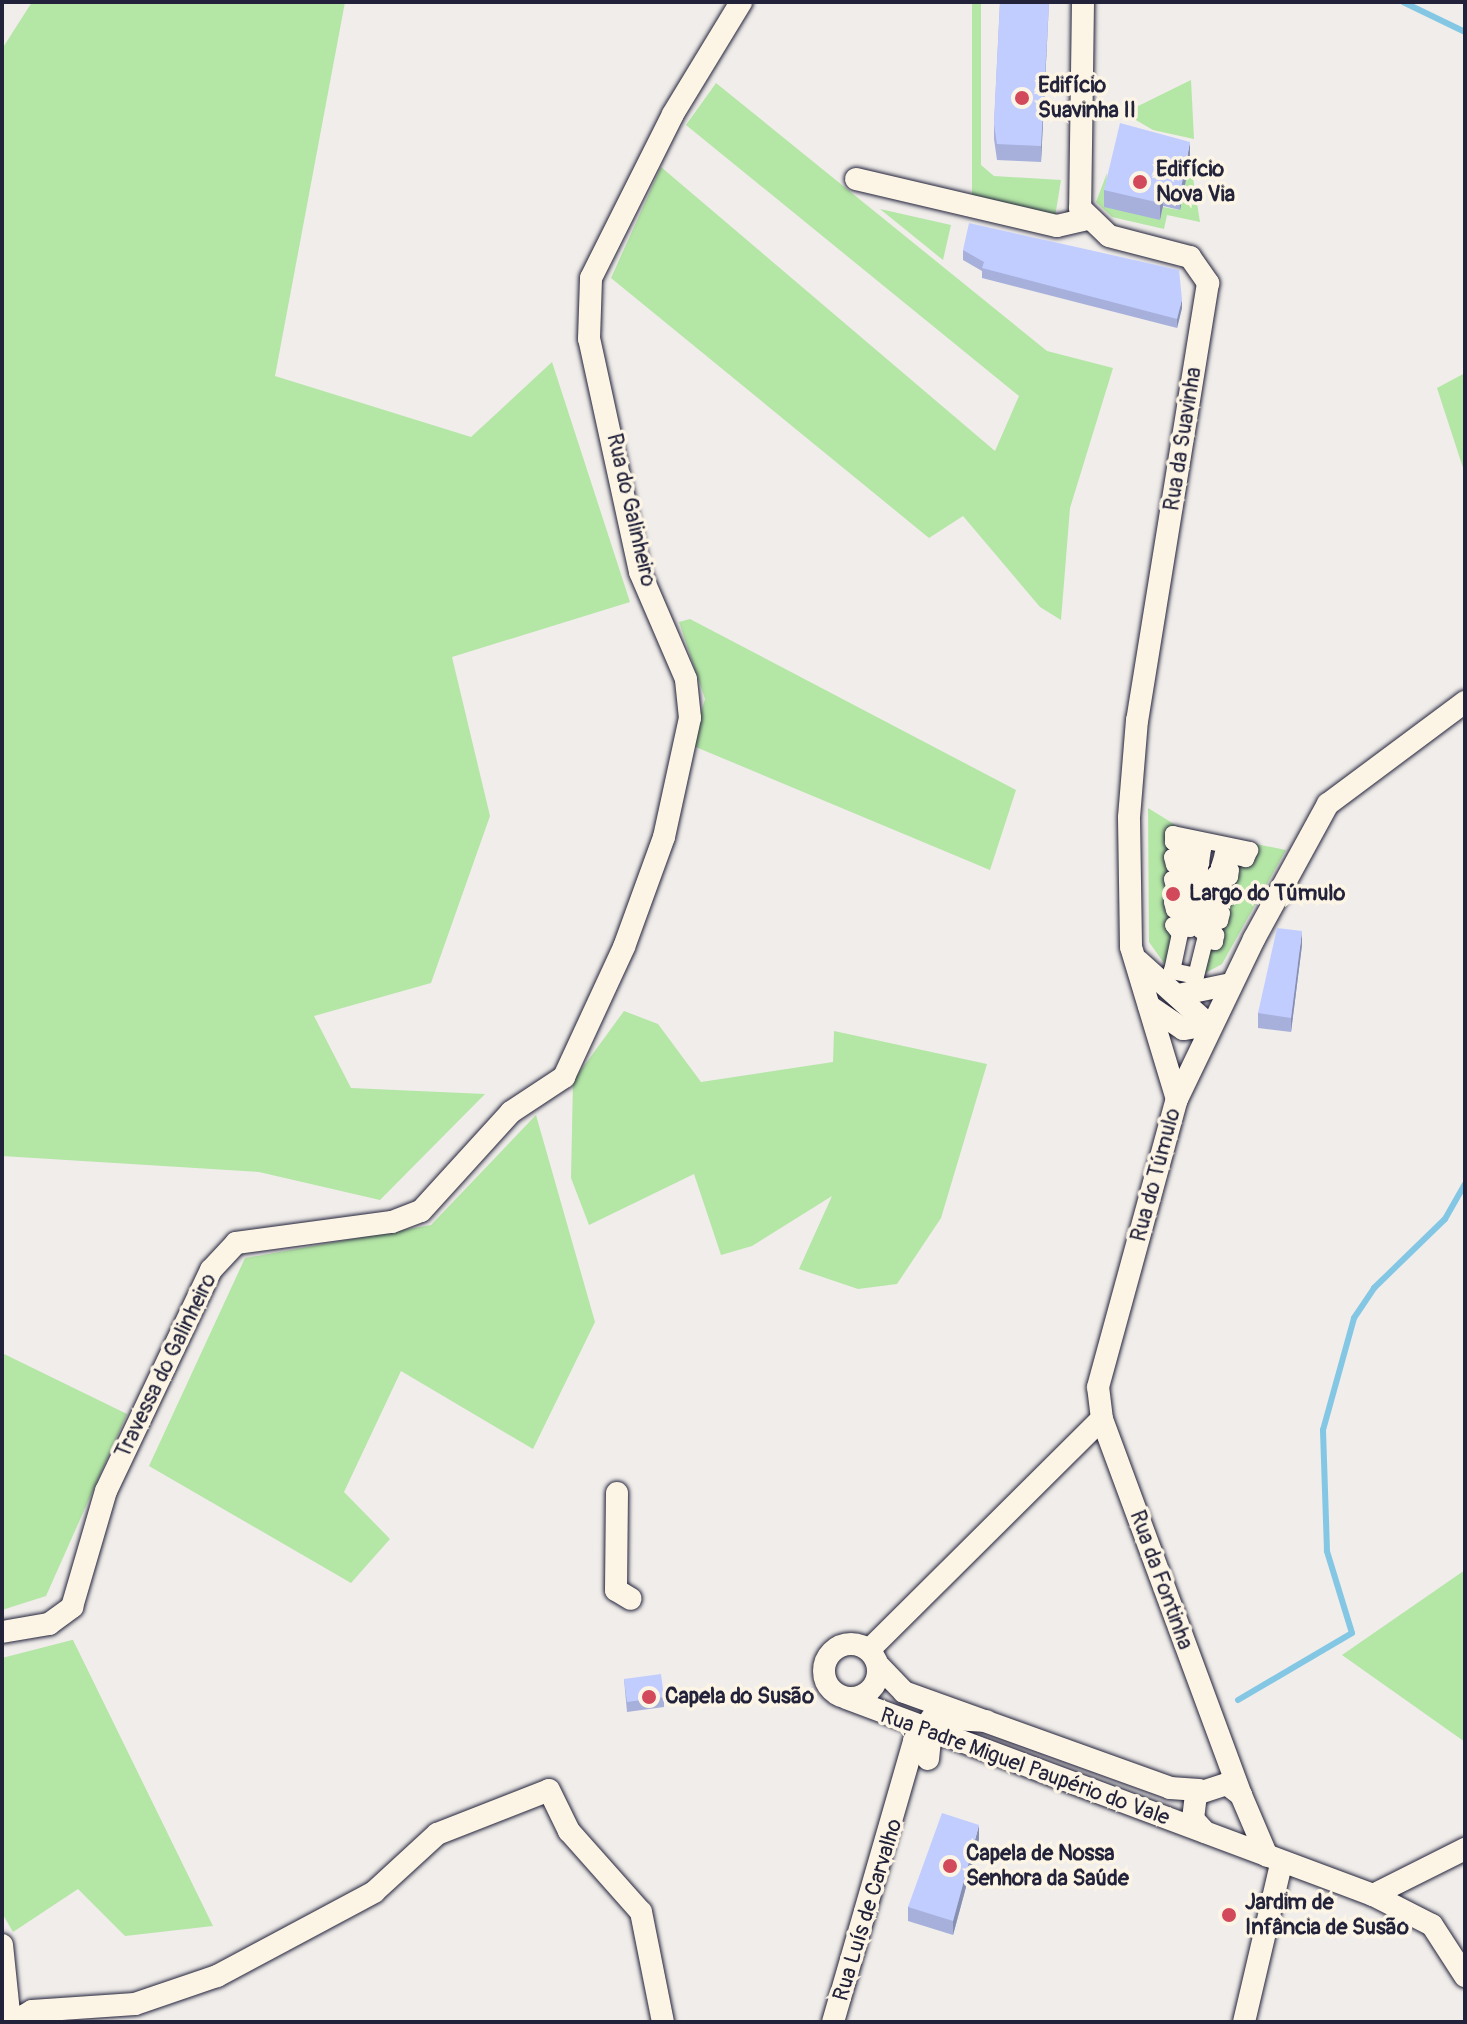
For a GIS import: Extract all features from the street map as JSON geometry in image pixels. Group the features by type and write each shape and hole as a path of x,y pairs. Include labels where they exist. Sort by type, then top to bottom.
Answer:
{"street":[{"name":"Rua do Galinheiro","path":"564,1077 651,878 690,718 686,679 640,572 589,339 591,278 673,114 741,2"},
{"path":"856,179 1057,226 1087,219 1078,194 1083,2"},
{"name":"Rua da Suavinha","path":"1087,219 1109,236 1190,257 1208,283 1131,759 1135,957 1177,1099"},
{"name":"Rua do Túmulo","path":"1102,1419 1098,1387 1177,1099 1209,1025 1328,804 1465,702"},
{"path":"1173,834 1250,850 1246,859 1223,854 1219,867 1231,870 1230,877 1215,874 1212,888 1226,891 1225,899 1210,895 1206,910 1222,913 1220,921 1204,917 1201,931 1216,935 1215,942 1205,940 1196,976 1172,971 1180,934 1173,925 1190,929 1193,914 1174,910 1172,902 1194,907 1196,893 1174,887 1172,879 1198,885 1200,870 1174,865 1172,857 1201,863 1203,849 1173,842 1173,834"},
{"path":"1135,957 1183,994 1209,1025"},
{"path":"1183,994 1231,984"},
{"path":"1148,1005 1183,1029 1209,1025"},
{"name":"Travessa do Galinheiro","path":"2,1632 49,1624 72,1607 106,1491 211,1270 236,1243 392,1222 421,1211 511,1112 564,1077"},
{"path":"986,1721 934,1731 878,1666 1102,1419"},
{"name":"Rua da Fontinha","path":"1102,1419 1242,1804"},
{"path":"617,1493 616,1590 631,1599"},
{"name":"Rua Padre Miguel Paupério do Vale","path":"1242,1804 1227,1784 1170,1788 986,1721 878,1666 852,1644 829,1656 826,1682 846,1698 896,1721 934,1731 1373,1895 1432,1925 1465,1976"},
{"name":"Rua Padre Miguel Paupério do Vale","path":"846,1698 871,1690 878,1666"},
{"path":"896,1721 918,1757"},
{"name":"Rua Luís de Carvalho","path":"918,1757 934,1731"},
{"name":"Rua Luís de Carvalho","path":"833,2022 903,1798 918,1757 934,1731"},
{"path":"1203,1788 1221,1740"},
{"name":"Rua Padre Miguel Paupério do Vale","path":"1203,1788 1191,1810 1209,1833"},
{"path":"2,2019 10,2022 32,2011 112,2014 217,1976 374,1892 437,1834 549,1790 569,1831 641,1912 663,2022"},
{"path":"1209,1833 1237,1828 1242,1804"},
{"path":"1242,1804 1274,1860 1244,2022"},
{"path":"1373,1895 1465,1849"},
{"path":"2,1945 10,2022"}],"green space":[{"path":"32,2 345,2 275,376 471,437 552,362 630,602 452,657 490,816 431,983 314,1016 351,1088 485,1094 380,1200 259,1172 2,1156 2,49"},
{"path":"972,2 981,2 981,165 994,176 1061,180 1055,217 972,199"},
{"path":"1191,80 1194,139 1153,130 1124,113"},
{"path":"716,83 1047,351 1113,368 1070,508 1061,620 1040,607 963,516 929,538 611,278 661,167 995,451 1019,396 686,125"},
{"path":"1190,159 1200,222 1167,215 1164,229 1112,217 1096,202 1107,173 1106,194 1160,220 1163,207 1179,210"},
{"path":"880,209 951,225 943,260"},
{"path":"1465,373 1465,474 1437,388"},
{"path":"690,619 1016,790 990,870 691,745 705,699 679,622"},
{"name":"Largo do Túmulo","path":"1148,808 1182,829 1286,850 1222,964 1196,978 1171,973 1149,942","holes":["1173,834 1223,854 1196,976 1172,971"]},
{"path":"624,1011 658,1024 701,1082 833,1062 834,1031 987,1064 941,1218 897,1284 858,1289 799,1269 832,1196 752,1246 721,1255 694,1174 589,1225 571,1178 573,1081"},
{"path":"536,1115 595,1322 533,1449 401,1371 344,1492 390,1539 351,1583 149,1466 245,1258 431,1225"},
{"path":"2,1353 127,1414 46,1596 2,1610"},
{"path":"1465,1570 1465,1742 1342,1655"},
{"path":"73,1640 213,1926 125,1936 78,1889 13,1932 2,1913 2,1658"}],"building":[{"path":"1000,2 1049,2 1041,146 997,144 994,124"},
{"name":"Edifício Nova Via","path":"1120,123 1190,142 1180,193 1163,189 1160,203 1104,190"},
{"path":"969,223 1179,270 1182,299 1177,319 982,268 984,262 963,250"},
{"path":"1277,928 1302,931 1291,1018 1258,1013"},
{"path":"661,1674 664,1697 627,1702 624,1679"},
{"name":"Capela de Nossa Senhora da Saúde","path":"942,1813 979,1825 953,1921 908,1907"}],"waterway":[{"path":"1403,2 1465,32"},
{"path":"1238,1700 1352,1633 1327,1551 1323,1430 1354,1318 1374,1288 1445,1219 1465,1184"}],"place":[{"name":"Edifício Suavinha II","path":"1022,98"},
{"name":"Edifício Nova Via","path":"1140,182"},
{"name":"Largo do Túmulo","path":"1173,894"},
{"name":"Capela do Susão","path":"649,1697"},
{"name":"Capela de Nossa Senhora da Saúde","path":"950,1866"},
{"name":"Jardim de Infância de Susão","path":"1229,1915"}]}
